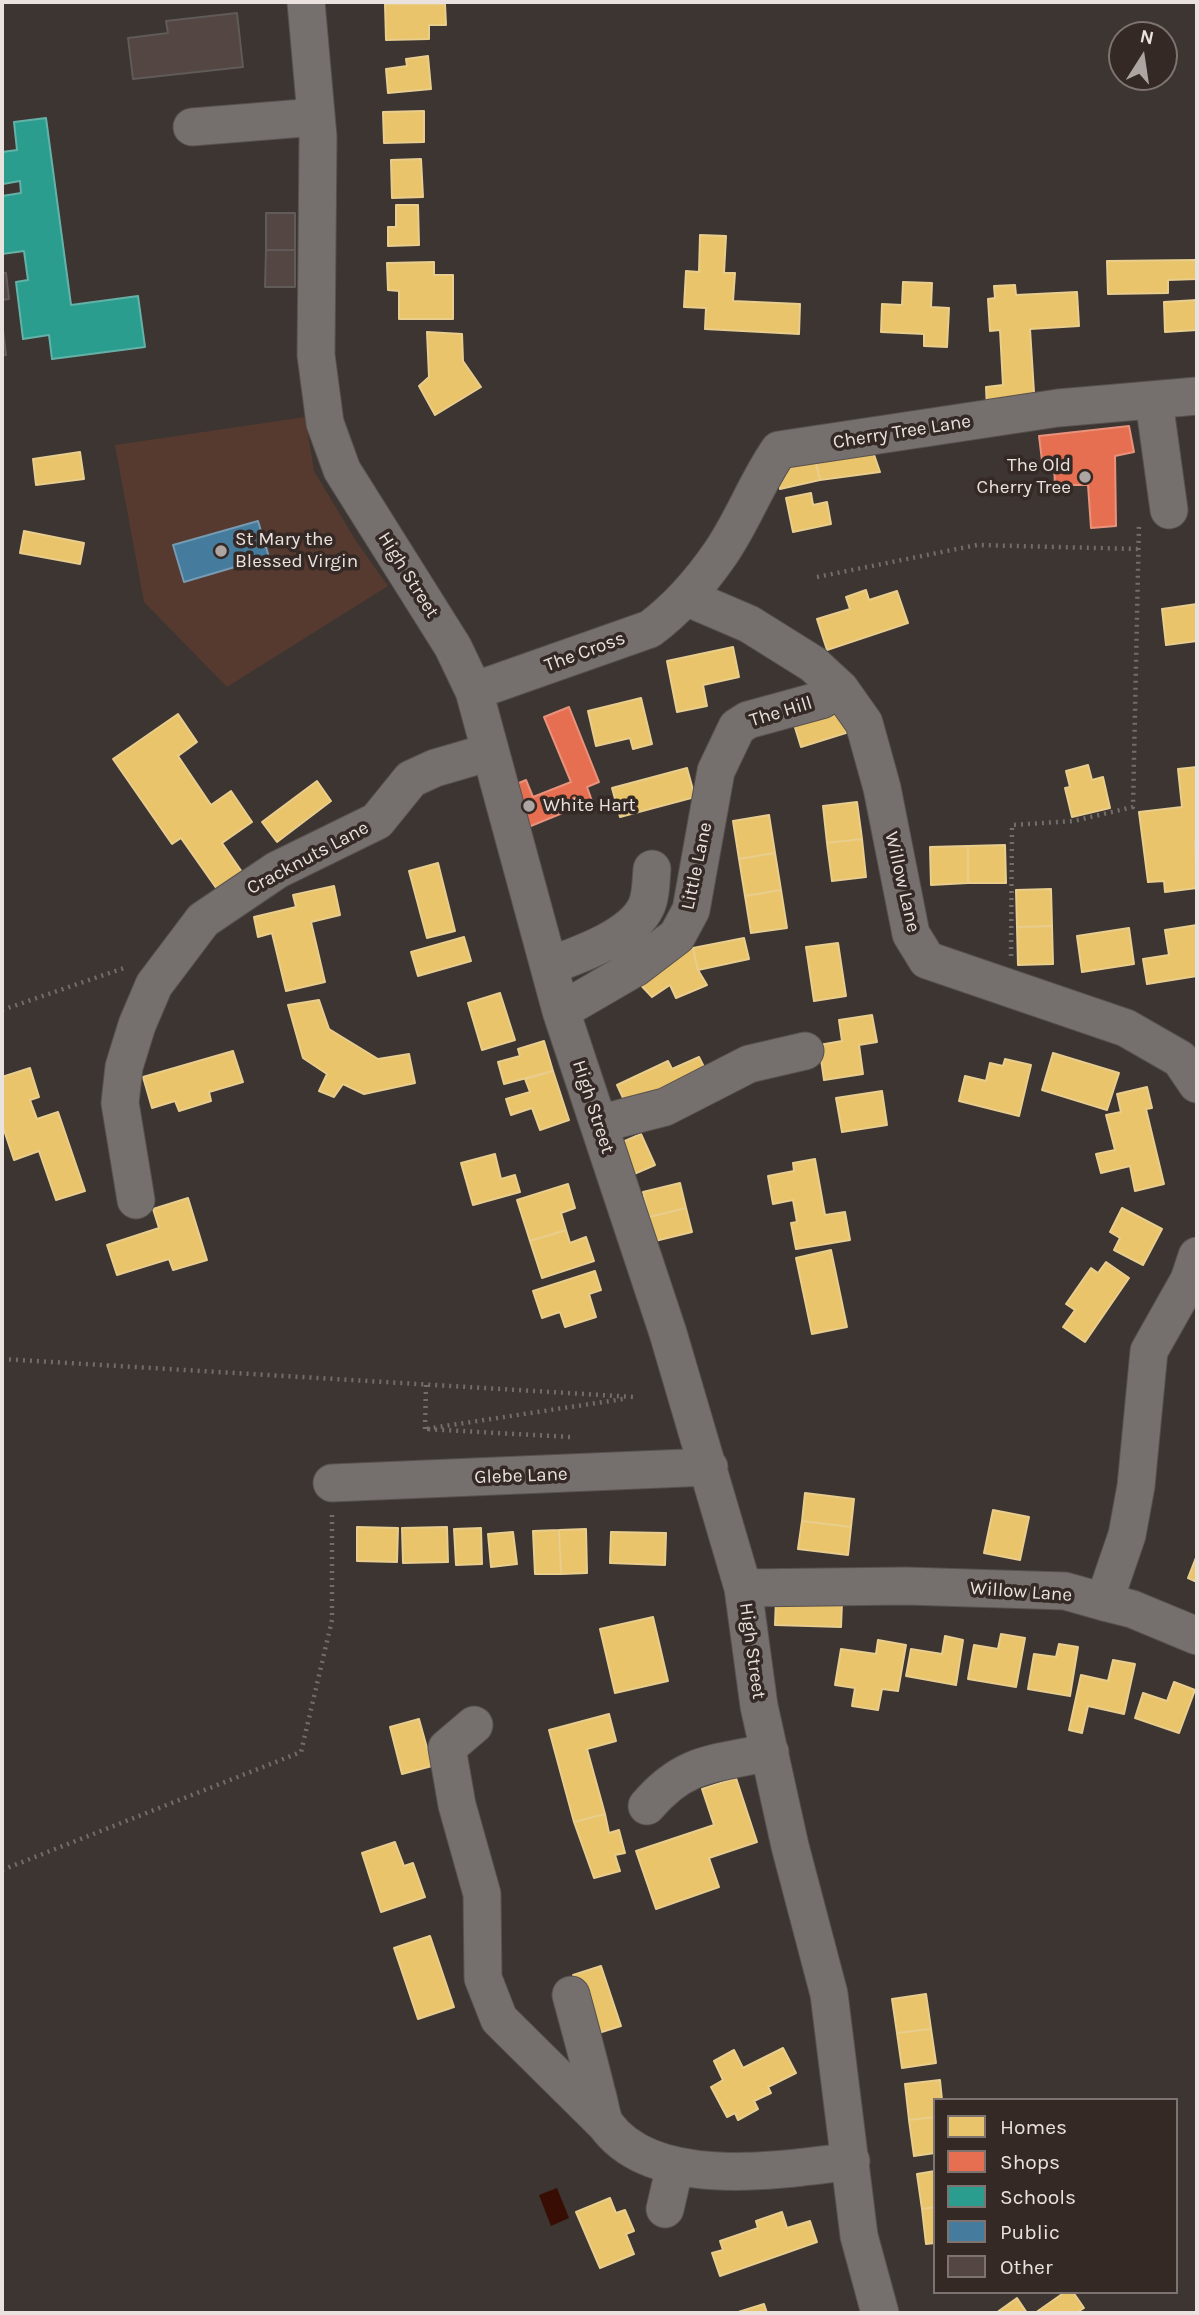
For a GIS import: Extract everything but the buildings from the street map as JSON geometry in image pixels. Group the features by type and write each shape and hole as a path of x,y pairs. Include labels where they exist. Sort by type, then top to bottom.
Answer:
{"street":[{"name":"High Street","path":"306,2 316,117 316,355 325,423 342,470 453,647 474,691 561,1011 668,1333 709,1467 743,1588 759,1706 829,1994 859,2236 880,2313"},
{"path":"192,127 316,117"},
{"name":"Cherry Tree Lane","path":"687,597 721,552 761,475 779,450 1058,408 1197,396"},
{"path":"1154,401 1154,509"},
{"name":"The Cross","path":"474,691 650,629 687,597"},
{"name":"Willow Lane","path":"687,597 749,624 813,664 840,689 864,723 881,788 911,934 927,960 1126,1027 1180,1059 1197,1084"},
{"name":"The Hill","path":"728,743 737,727 748,720 821,700 840,689"},
{"name":"Little Lane","path":"561,1011 635,968 677,936 691,910 716,771 728,743"},
{"name":"Cracknuts Lane","path":"136,1200 120,1103 124,1067 137,1025 155,985 203,920 277,870 377,821 411,779 435,768 489,752"},
{"path":"549,966 598,946 632,925 646,907 652,869"},
{"path":"598,1124 665,1107 749,1064 805,1052"},
{"path":"1104,1602 1127,1535 1136,1486 1149,1351 1189,1280 1197,1256"},
{"name":"Glebe Lane","path":"332,1483 709,1467"},
{"name":"Willow Lane","path":"743,1588 906,1586 1052,1591 1132,1609 1197,1636"},
{"path":"474,1726 447,1748 457,1805 482,1894 483,1978 499,2019 616,2135 654,2160 703,2170 783,2170 851,2161"},
{"path":"647,1806 663,1786 686,1770 770,1752"},
{"path":"571,1995 616,2135"},
{"path":"665,2209 675,2166"}],"path":[{"path":"1010,988 1012,825 1074,821 1133,807 1138,549 1154,509"},
{"path":"817,577 977,545 1138,549"},
{"path":"2,1010 130,966"},
{"path":"2,1359 634,1397 425,1429"},
{"path":"425,1429 426,1384"},
{"path":"425,1429 577,1437"},
{"path":"2,1870 301,1752 332,1620 332,1483"}],"shaded area":[{"path":"305,417 314,471 356,541 388,586 227,687 144,602 115,445"},
{"path":"557,2188 569,2218 551,2226 539,2195"}],"place":[{"name":"The Old Cherry Tree","path":"1085,477"},
{"name":"St Mary the Blessed Virgin","path":"221,551"},
{"name":"White Hart","path":"529,806"}]}
